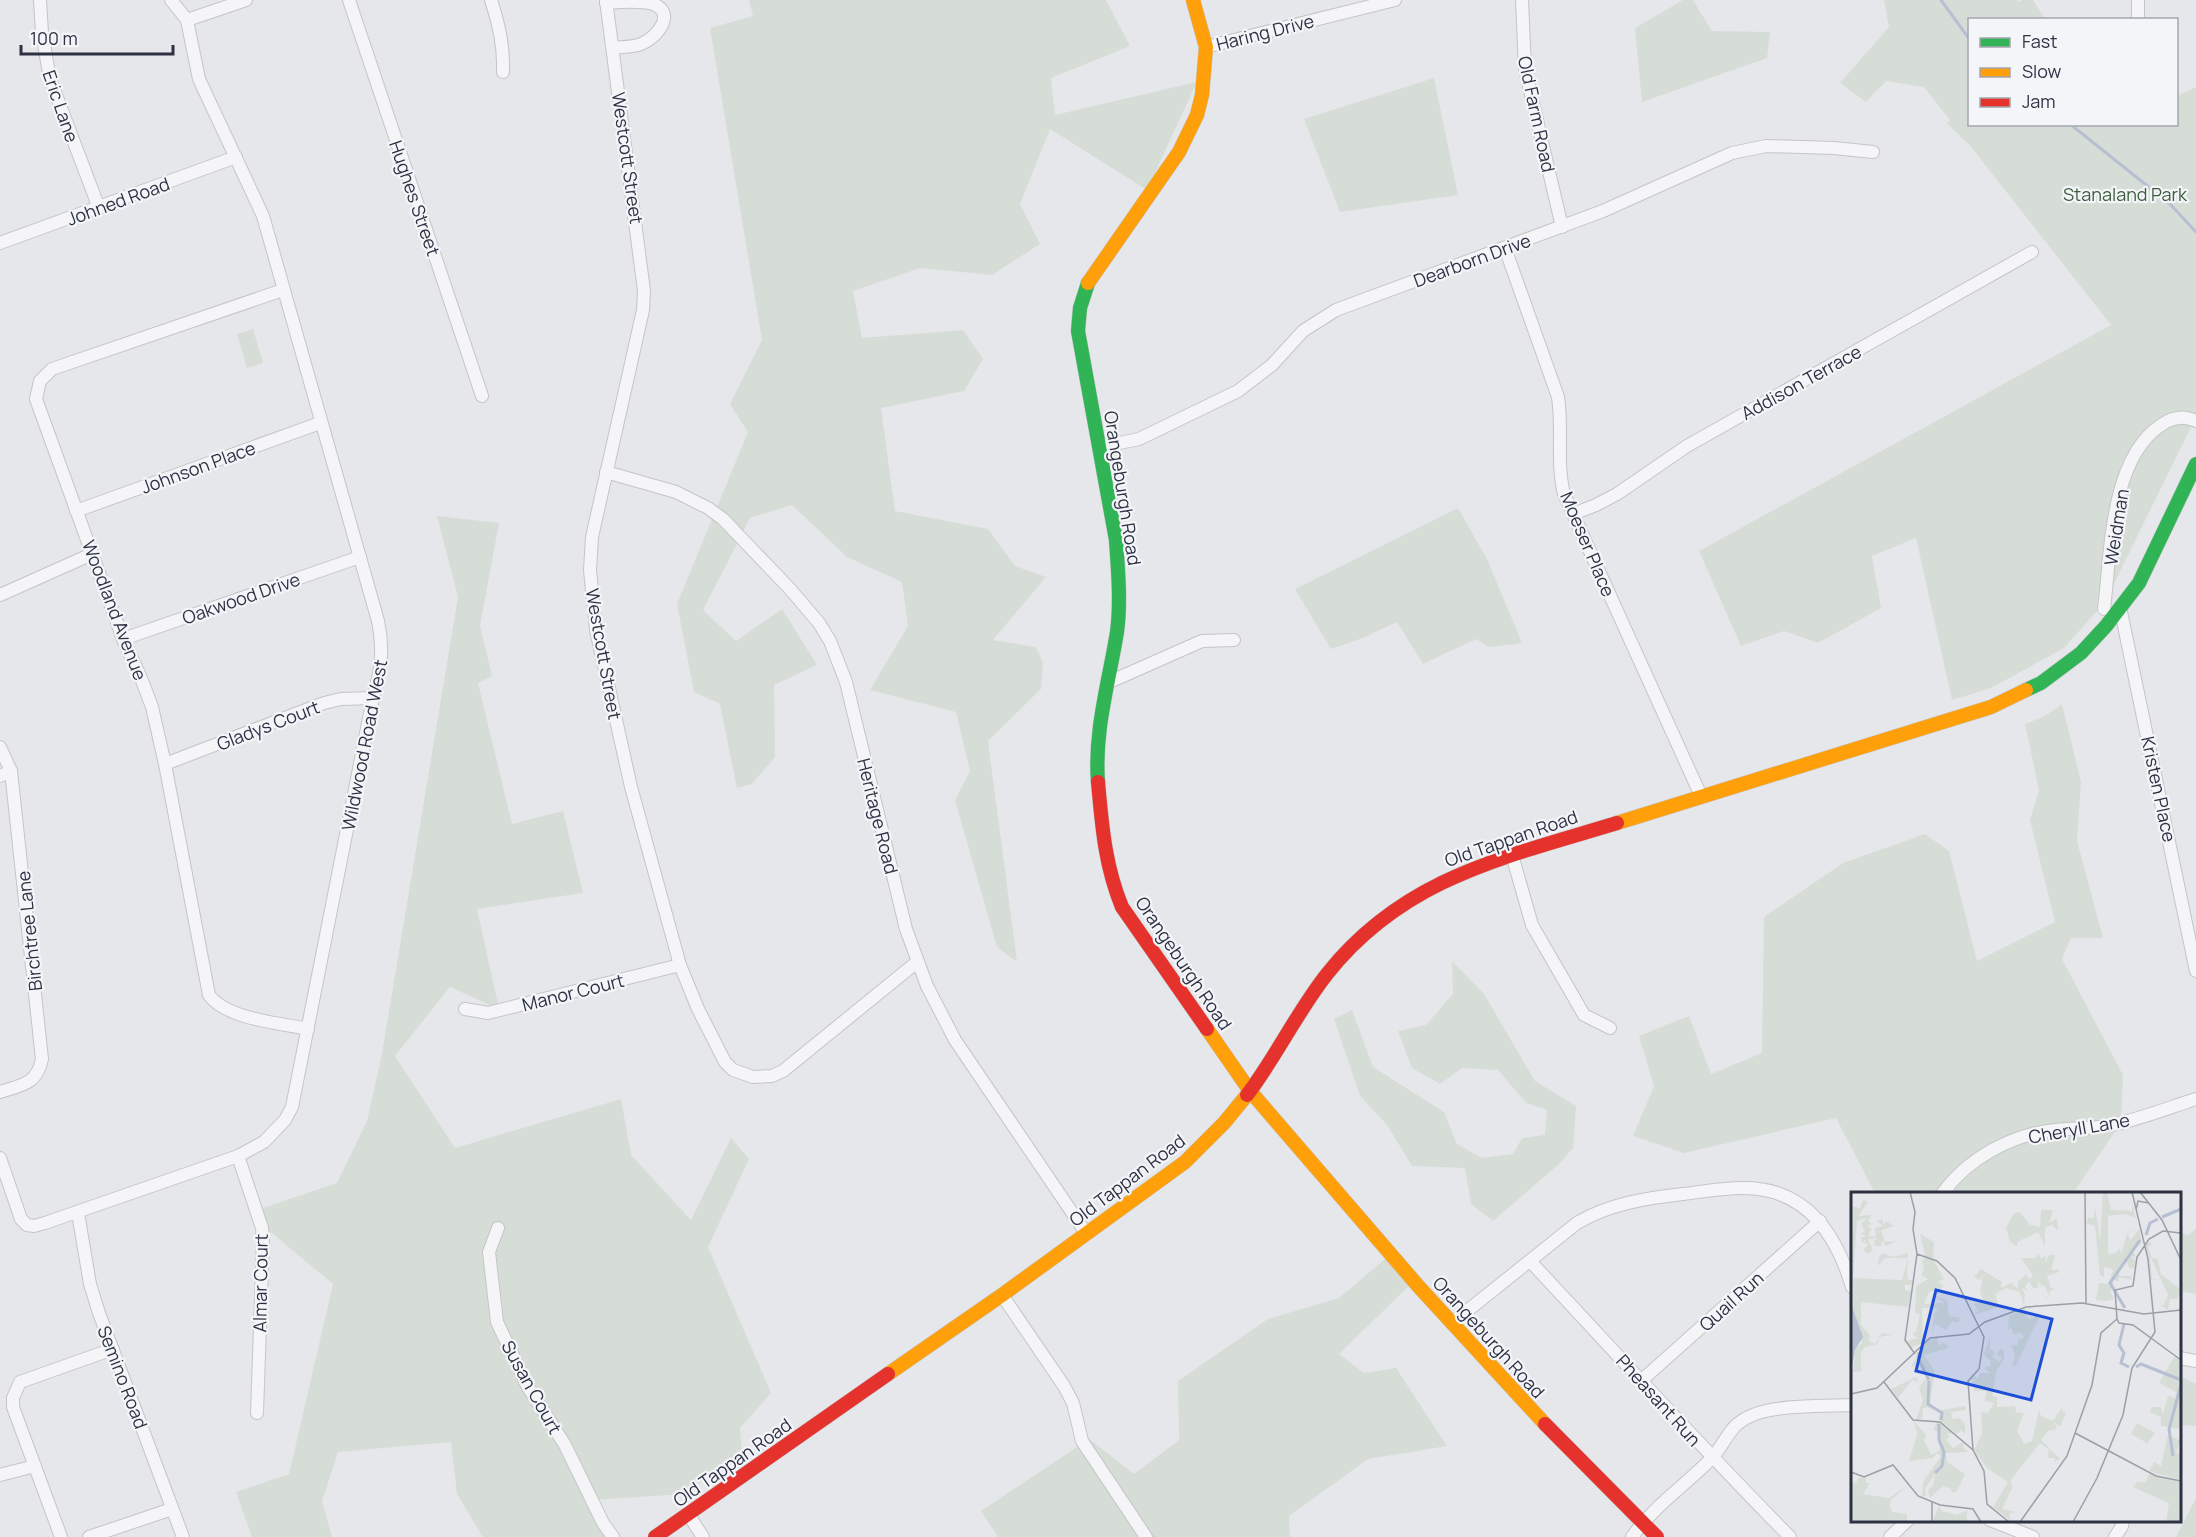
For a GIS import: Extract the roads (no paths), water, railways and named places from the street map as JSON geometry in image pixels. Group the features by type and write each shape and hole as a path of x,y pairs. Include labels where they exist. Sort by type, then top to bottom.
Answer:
{"main road":[{"name":"Orangeburgh Road","path":"1193,0 1206,47 1202,95 1190,132 1169,167 1092,274 1080,301 1078,331 1116,540 1118,570 1117,630 1100,718 1097,769 1104,849 1114,888 1130,920 1250,1091 1452,1323 1536,1415 1657,1537"},
{"name":"Old Tappan Road","path":"656,1537 1002,1295 1185,1162 1219,1129 1250,1091 1320,982 1360,938 1406,901 1470,869 1980,710 2041,683 2081,653 2102,631 2139,583 2196,464"}],"street":[{"name":"Eric Lane","path":"40,0 42,33 50,79 99,208"},
{"path":"171,0 187,20 246,0"},
{"name":"Hughes Street","path":"349,0 482,396"},
{"path":"491,0 500,27 504,51 502,72"},
{"name":"Haring Drive","path":"1206,47 1395,0"},
{"name":"Old Farm Road","path":"1522,0 1525,69 1562,227"},
{"path":"2138,0 2138,16"},
{"path":"606,2 650,3 661,8 665,16 656,34 639,45 613,48"},
{"name":"Westcott Street","path":"606,2 644,291 643,310 592,537 590,570 594,621 628,775 680,965 698,1009 725,1062 742,1074 762,1078 783,1071 917,962"},
{"name":"Wildwood Road West","path":"0,1158 21,1219 27,1225 34,1226 78,1213 238,1156 264,1142 285,1120 292,1107 373,698 380,675 382,640 263,216 199,79 187,20"},
{"name":"Dearborn Drive","path":"1099,447 1139,439 1238,392 1272,365 1303,331 1336,310 1562,227 1640,196 1723,157 1766,146 1834,148 1873,152"},
{"name":"Johned Road","path":"0,243 236,157"},
{"name":"Moeser Place","path":"1505,248 1558,397 1561,412 1559,464 1561,480 1573,514 1701,796"},
{"name":"Addison Terrace","path":"1573,514 1596,506 1687,446 2032,252"},
{"name":"Woodland Avenue","path":"283,290 52,369 45,374 36,390 38,407 76,511 123,639 152,707 209,995 216,1005 235,1013 308,1029"},
{"name":"Weidman","path":"2104,609 2117,502 2123,478 2133,455 2150,432 2168,420 2187,417 2196,421"},
{"name":"Johnson Place","path":"76,511 320,423"},
{"name":"Heritage Road","path":"606,472 676,492 708,508 723,519 819,623 839,661 846,682 906,929 917,962 955,1040 1086,1233"},
{"path":"0,595 92,554"},
{"name":"Oakwood Drive","path":"123,639 360,557"},
{"name":"Kristen Place","path":"2120,608 2196,971"},
{"path":"1107,683 1202,641 1234,640"},
{"name":"Gladys Court","path":"165,765 324,703 341,699 373,698"},
{"name":"Birchtree Lane","path":"0,747 6,773 42,1059 40,1070 35,1078 0,1092"},
{"path":"1512,855 1532,925 1584,1015 1610,1028"},
{"name":"Manor Court","path":"465,1009 488,1013 680,965"},
{"name":"Cheryll Lane","path":"1943,1192 1976,1160 2013,1141 2056,1130 2110,1126 2196,1099"},
{"name":"Almar Court","path":"238,1156 262,1228 263,1239 256,1413"},
{"path":"1452,1323 1590,1215 1605,1209 1668,1196 1742,1188 1757,1189 1788,1198 1803,1206 1820,1221 1840,1250 1851,1284"},
{"name":"Semino Road","path":"78,1213 90,1284 183,1537"},
{"name":"Quail Run","path":"1642,1380 1820,1221"},
{"name":"Susan Court","path":"498,1228 489,1252 497,1322 528,1387 565,1445 603,1523 613,1537"},
{"name":"Pheasant Run","path":"1530,1261 1712,1458 1790,1537"},
{"path":"1002,1295 1064,1386 1076,1414 1082,1441 1146,1537"},
{"path":"61,1537 13,1407 15,1389 20,1382 113,1349"},
{"path":"2181,1358 2196,1361"},
{"path":"1632,1537 1642,1522 1712,1458 1731,1427 1768,1410 1851,1405"},
{"path":"0,1475 35,1466"},
{"path":"89,1537 172,1509"},
{"path":"688,1514 703,1537"},
{"path":"1890,1537 1907,1522"},
{"path":"1993,1522 2033,1537"},
{"path":"2115,1537 2123,1522"}],"waterway":[{"path":"1941,0 1968,37"},
{"path":"2072,126 2170,204 2196,232"}],"park label":[{"name":"Stanaland Park","path":"2125,194"}]}
